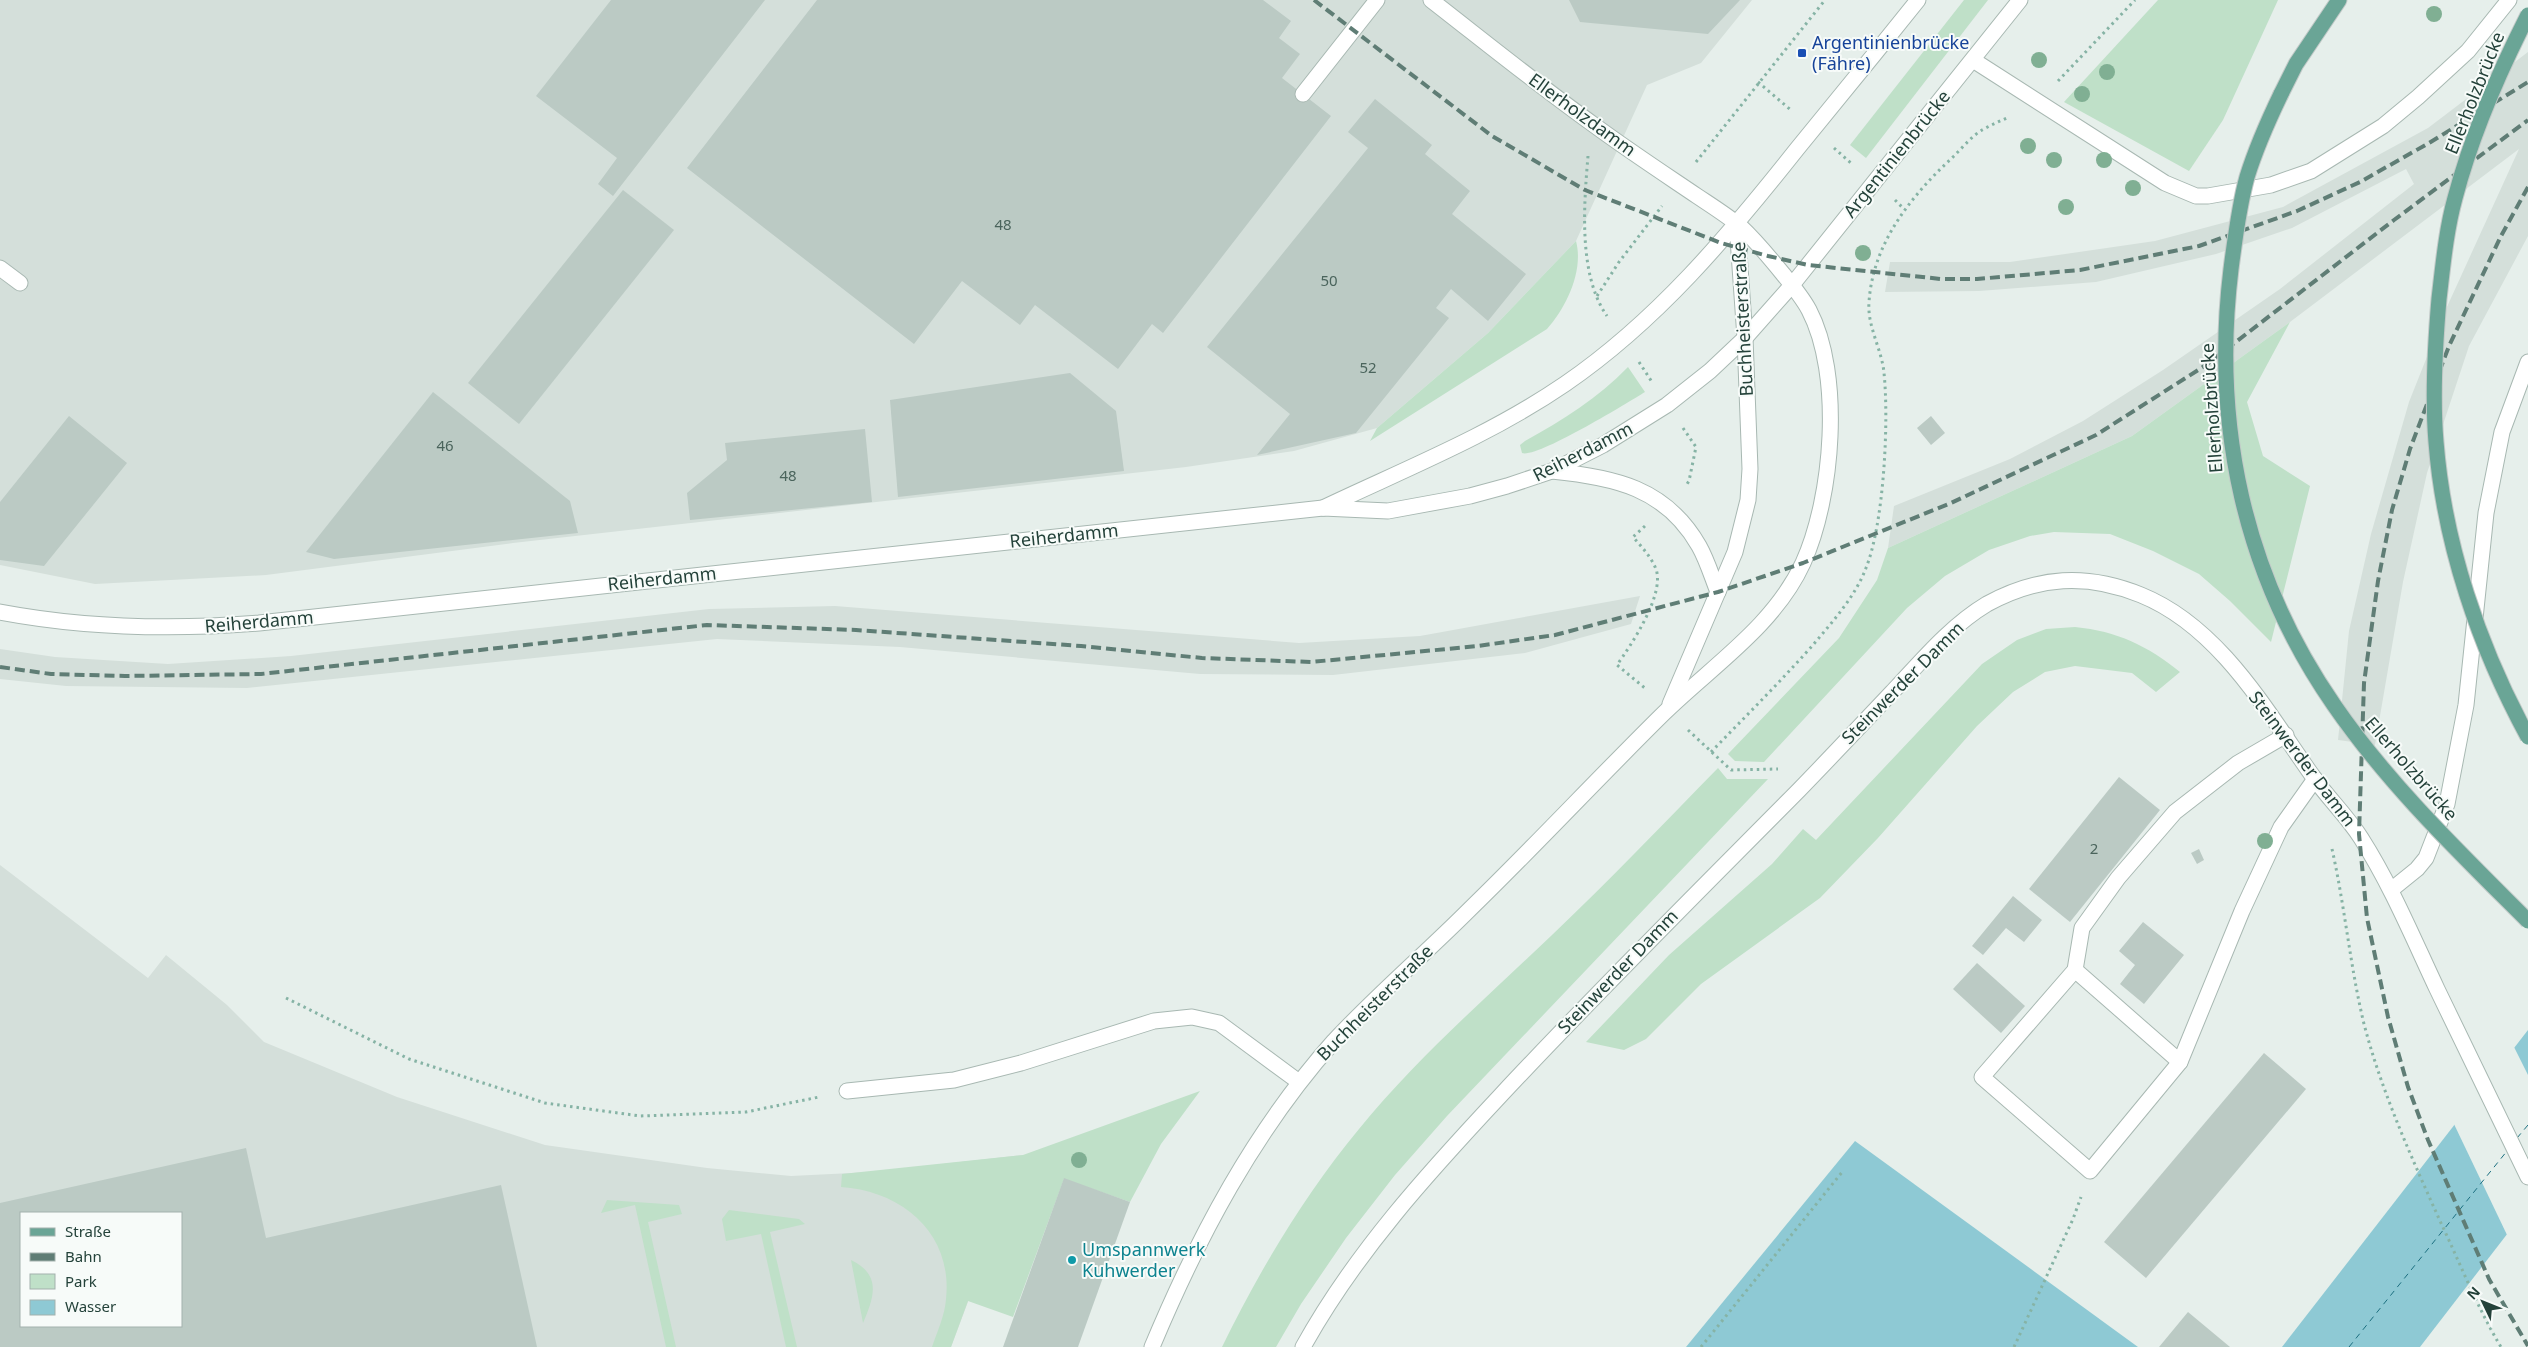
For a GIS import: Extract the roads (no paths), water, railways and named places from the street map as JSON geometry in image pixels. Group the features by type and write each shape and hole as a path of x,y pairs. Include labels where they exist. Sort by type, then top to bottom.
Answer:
{"main road":[{"name":"Ellerholzbrücke","path":"2339,0 2296,64 2260,140 2247,178 2232,259 2225,331 2226,383 2234,466 2253,545 2287,625 2333,704 2355,734 2412,800 2528,921"},
{"name":"Ellerholzbrücke","path":"2528,15 2491,93 2455,199 2445,246 2436,330 2434,413 2442,487 2454,548 2484,642 2499,680 2528,737"}],"street":[{"path":"1303,94 1377,0"},
{"name":"Ellerholzdamm","path":"1430,0 1591,123 1737,224"},
{"path":"1737,224 1918,0"},
{"name":"Argentinienbrücke","path":"1792,285 2020,0"},
{"path":"1973,60 2165,182 2196,196 2208,196 2271,185 2311,171 2383,126 2468,51 2509,0"},
{"name":"Reiherdamm","path":"1323,508 1499,426 1557,389 1623,339 1664,302 1722,243 1737,224"},
{"name":"Buchheisterstraße","path":"1152,1347 1181,1278 1214,1215 1261,1135 1299,1082 1336,1039 1393,982 1468,912 1667,710 1761,625 1803,563 1816,525 1830,460 1831,417 1822,346 1810,311 1792,285 1768,256 1737,224"},
{"name":"Buchheisterstraße","path":"1667,710 1735,552 1748,500 1750,469 1745,338 1737,224"},
{"path":"0,268 20,283"},
{"name":"Reiherdamm","path":"0,612 117,626 207,627 1323,508 1372,511 1427,505 1507,486 1552,471 1603,445 1667,405 1710,371 1745,338 1792,285"},
{"path":"2391,890 2417,869 2426,858 2447,804 2466,705 2486,513 2502,432 2528,362"},
{"path":"1552,471 1591,475 1621,482 1648,493 1677,517 1691,533 1700,548 1718,592"},
{"name":"Steinwerder Damm","path":"1303,1347 1359,1260 1390,1219 1456,1142 1594,995 1799,790 1929,652 1958,625 1982,607 2029,585 2054,581 2082,579 2104,583 2141,594 2170,609 2205,637 2240,675 2286,735 2315,780 2359,834 2391,890 2528,1177"},
{"path":"2286,735 2238,763 2175,812 2118,878 2082,928 2074,970 1982,1078 2090,1171 2180,1062 2242,911 2281,827 2315,780"},
{"path":"2074,970 2180,1062"},
{"path":"846,1091 954,1080 1021,1063 1154,1021 1192,1017 1219,1023 1299,1082"}],"water":[{"path":"2528,1030 2528,1207 2420,1347 2282,1347"},
{"path":"1855,1141 2138,1347 1686,1347"}],"railway":[{"path":"1314,0 1492,136 1585,190 1721,243 1768,256 1808,265 1941,279 1977,279 2080,270 2199,246 2297,211 2360,182 2429,143 2528,82"},
{"path":"0,667 51,674 125,676 261,674 707,625 856,630 1081,646 1202,658 1311,662 1478,646 1555,635 1718,592 1803,563 1951,503 2096,435 2206,365 2394,220 2528,120"},
{"path":"2528,187 2501,236 2449,346 2410,449 2392,510 2378,581 2364,683 2359,834 2367,918 2388,1017 2408,1087 2428,1140 2489,1279 2528,1346"}],"place":[{"name":"Argentinienbrücke (Fähre)","path":"1802,53"},
{"name":"Umspannwerk Kuhwerder","path":"1072,1260"}]}
